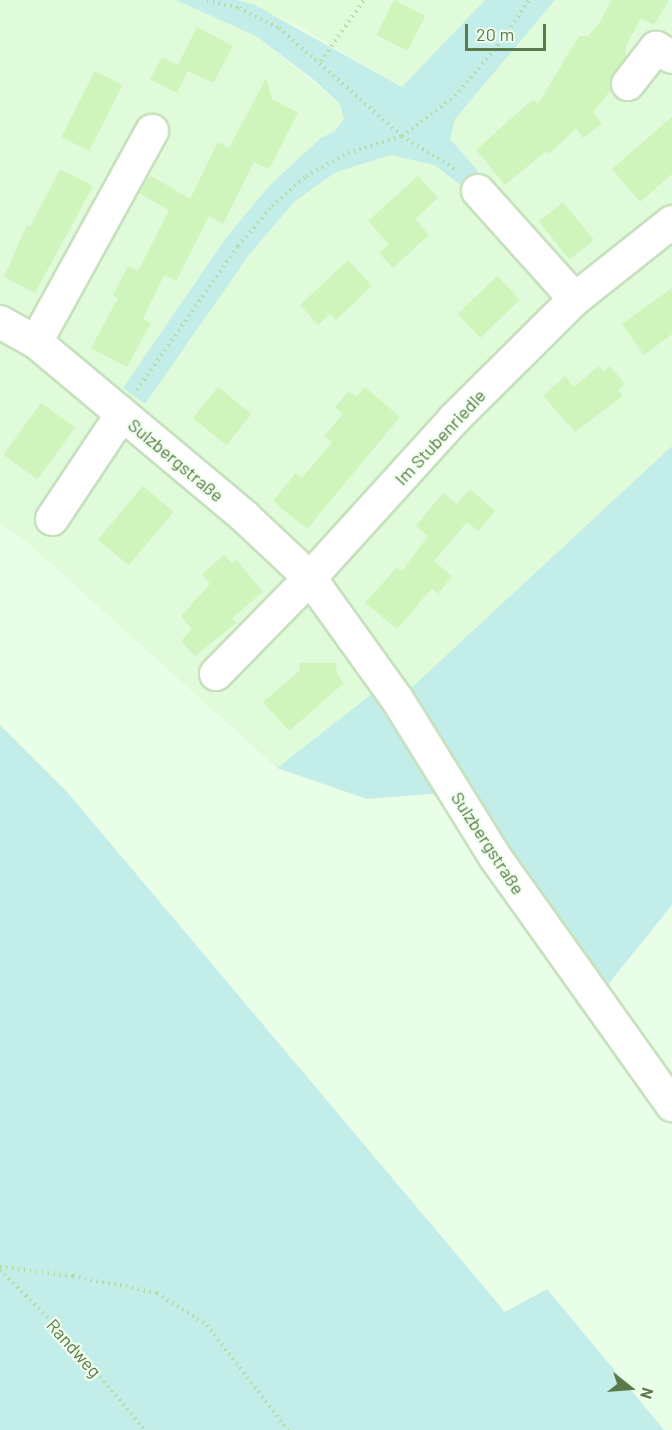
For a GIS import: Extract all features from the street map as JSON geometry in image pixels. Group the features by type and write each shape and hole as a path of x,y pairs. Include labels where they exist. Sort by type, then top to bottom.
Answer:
{"street":[{"path":"628,84 656,48 672,57"},
{"path":"36,342 152,131"},
{"path":"478,191 575,299"},
{"name":"Im Stubenriedle","path":"310,578 454,419 575,299 672,222"},
{"name":"Sulzbergstraße","path":"0,322 36,342 128,404 310,578 397,699 495,857 672,1105"},
{"name":"Sulzbergstraße","path":"52,519 128,404"},
{"path":"216,674 310,578"}],"path":[{"path":"207,0 239,8 279,28 321,61 402,136 447,162 478,191"},
{"path":"321,61 364,0"},
{"path":"128,404 238,246 272,206 306,176 348,153 402,136 455,96 501,42 529,0"},
{"path":"0,1268 73,1276 157,1293 207,1325 288,1430"},
{"name":"Randweg","path":"0,1268 61,1331 145,1430"}],"shaded area":[{"path":"0,0 176,0 256,36 340,104 344,119 335,131 321,138 124,388 145,404 249,255 294,202 336,172 391,155 434,165 462,186 478,171 450,139 455,119 555,0 672,0 672,446 392,704 382,686 277,768 27,542 0,524"},
{"path":"176,0 237,0 253,4 402,87 485,0 555,0 455,119 450,139 478,171 462,186 434,165 391,155 336,172 294,202 249,255 145,404 123,388 226,238 270,185 321,138 335,131 344,119 340,104 314,80 256,36"},
{"path":"237,0 485,0 402,87 297,25"},
{"path":"672,446 672,905 601,993 506,860 408,691"},
{"path":"382,686 443,793 367,799 277,768"},
{"path":"0,725 68,793 505,1312 547,1289 664,1430 0,1430"}],"building":[{"path":"394,0 425,16 407,51 376,35"},
{"path":"612,0 669,0 654,25 641,18 626,45 626,57 614,73 611,90 593,112 602,124 583,138 576,128 549,154 546,151 505,185 476,150 533,99 538,104 579,36 588,36 598,25"},
{"path":"197,27 233,46 213,83 188,71 177,93 150,79 162,57 178,65"},
{"path":"95,71 123,85 89,151 61,137"},
{"path":"266,78 272,99 298,113 269,169 254,162 223,224 209,216 176,281 164,275 143,319 151,323 127,367 91,348 118,298 113,295 128,266 138,271 169,210 139,193 150,175 190,199 218,142 229,148"},
{"path":"672,117 672,174 640,202 612,169"},
{"path":"60,169 93,186 35,293 4,277 27,225 30,227"},
{"path":"418,176 438,198 415,219 429,235 393,268 379,253 389,244 368,221"},
{"path":"563,202 594,240 570,260 539,222"},
{"path":"348,260 372,286 336,320 330,314 318,325 300,305"},
{"path":"497,276 520,300 480,338 457,314"},
{"path":"672,288 672,334 644,355 622,324"},
{"path":"599,366 604,372 610,366 625,384 618,390 623,396 575,432 543,396 565,376 574,387"},
{"path":"218,387 251,414 226,445 193,418"},
{"path":"365,387 400,417 307,529 273,501 296,473 302,478 332,442 324,436 343,414 335,407 349,391 356,397"},
{"path":"41,403 75,428 37,479 3,455"},
{"path":"143,486 174,512 129,565 98,540"},
{"path":"470,489 495,511 478,531 467,522 434,561 452,576 438,594 432,588 397,629 365,603 397,567 402,571 428,536 416,526 431,507 444,493 457,504"},
{"path":"224,555 232,564 237,560 263,592 232,618 236,623 195,656 181,641 192,629 181,616 210,584 202,574"},
{"path":"299,663 336,663 337,675 344,683 289,731 263,702 300,670"}]}
